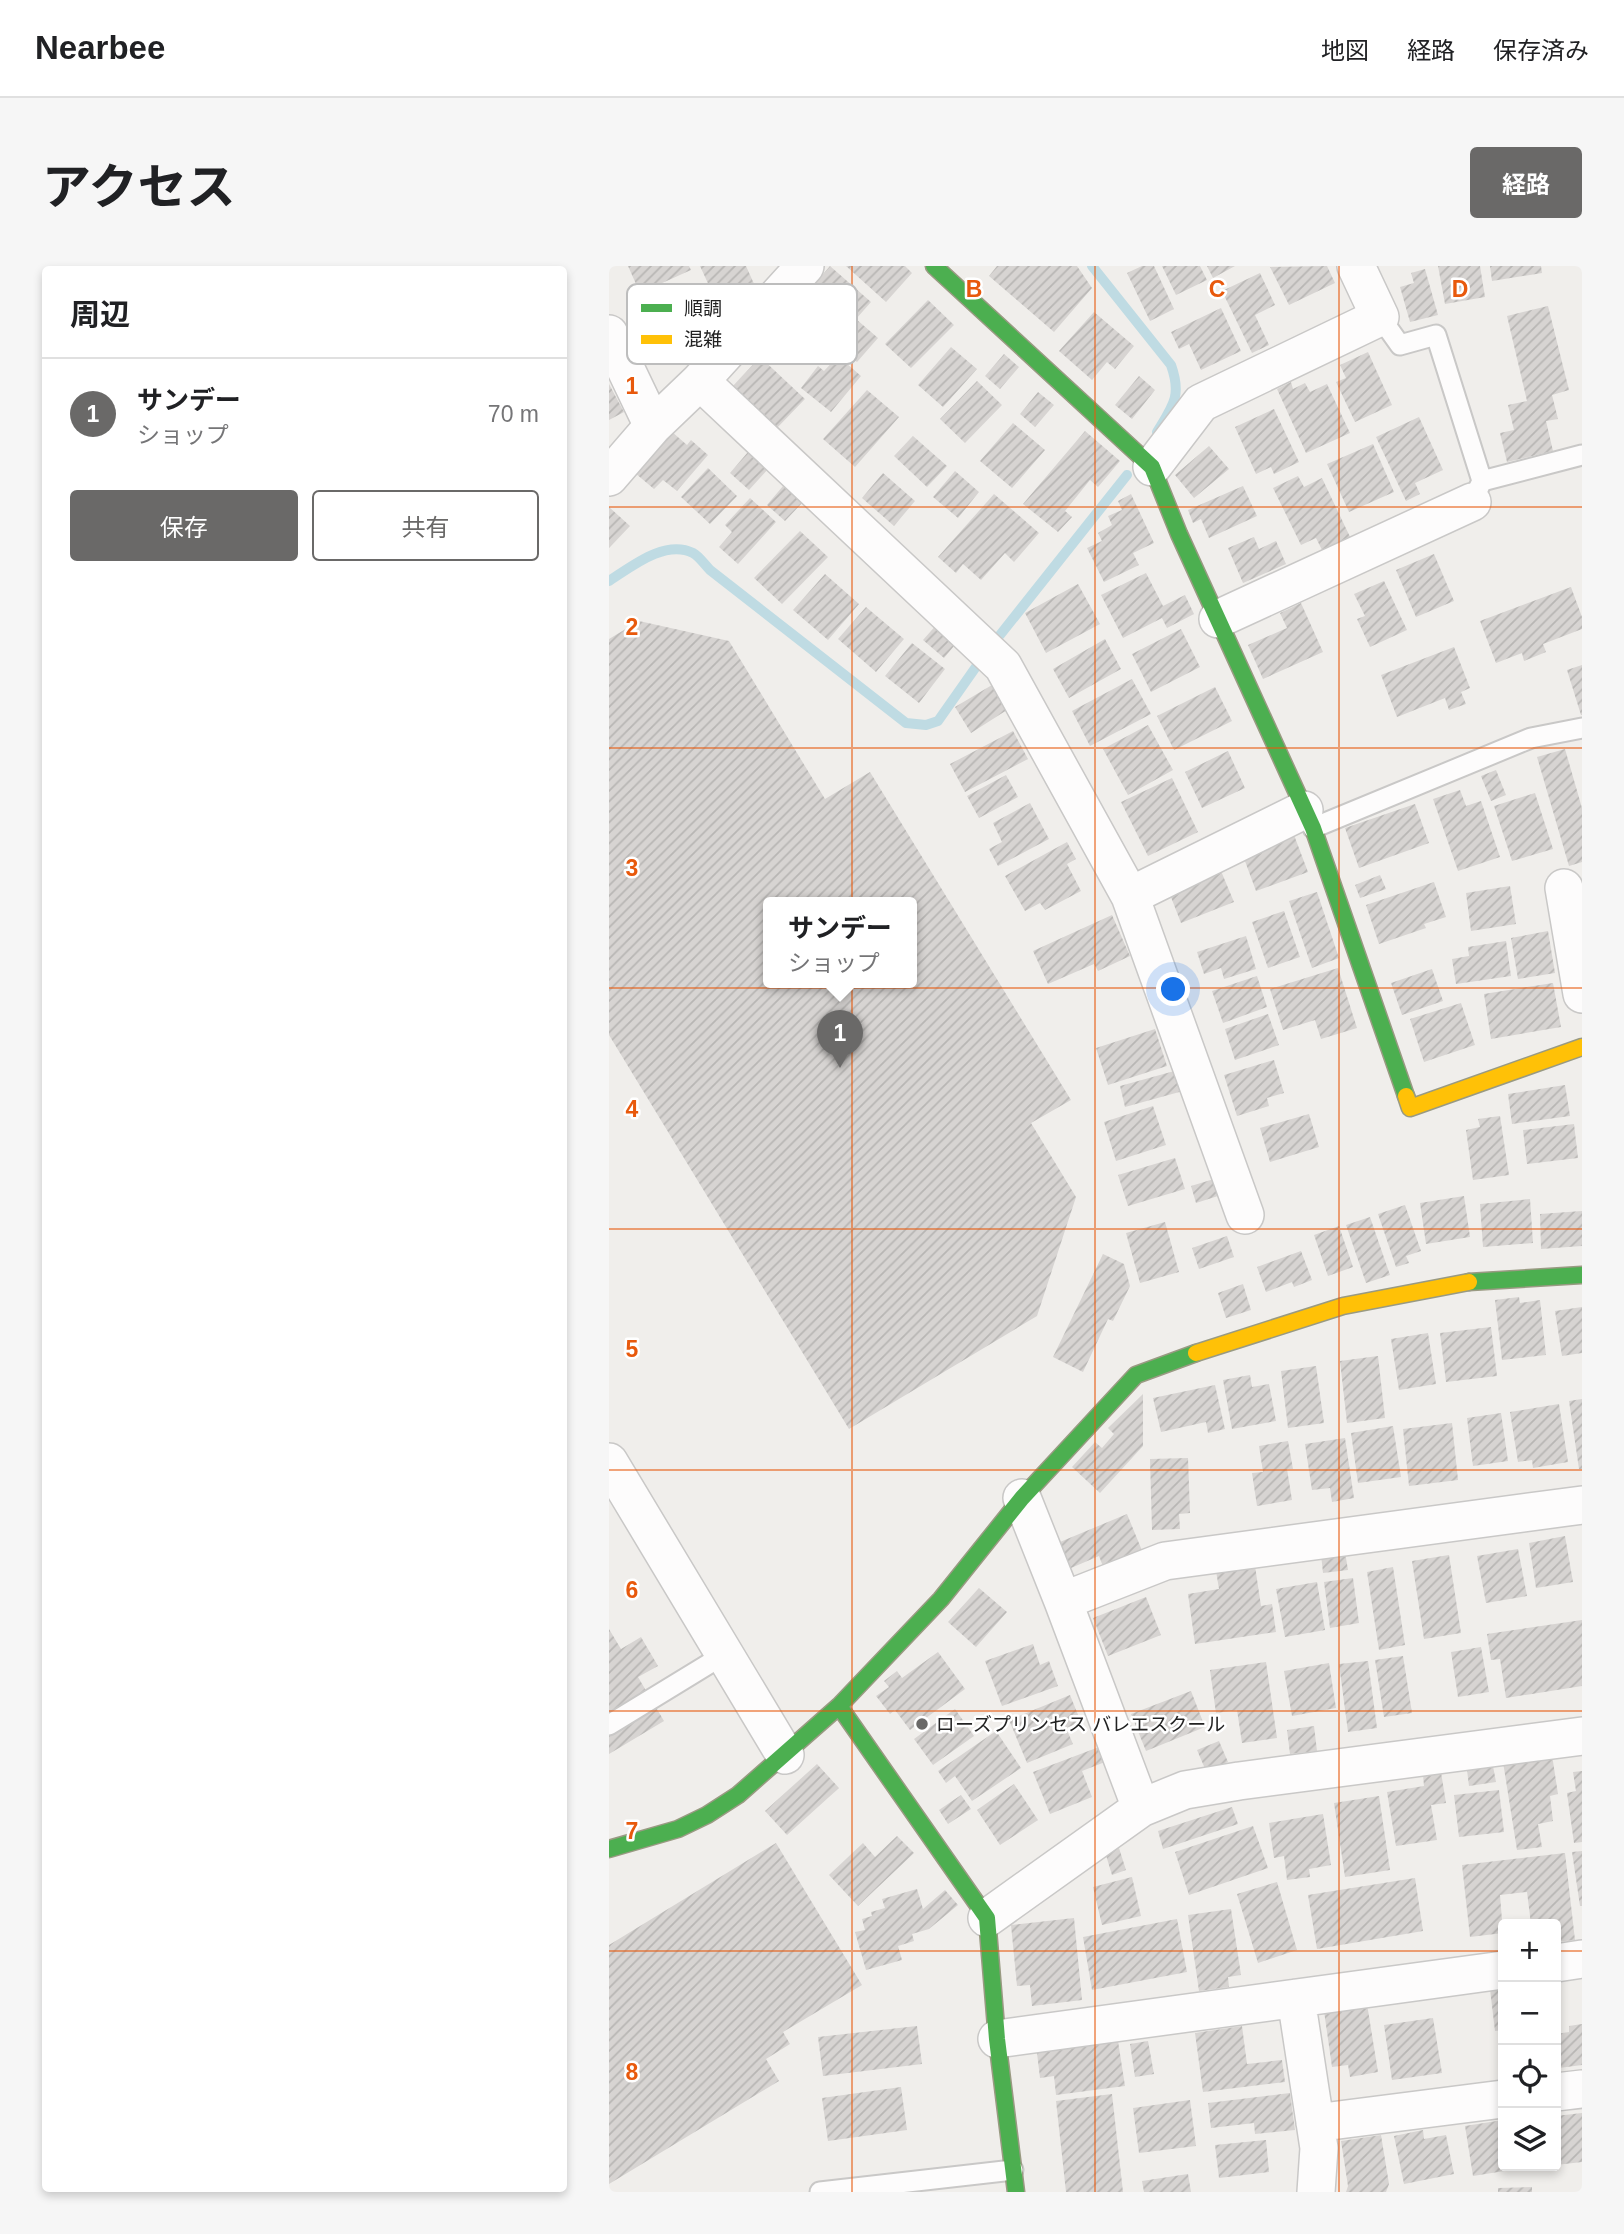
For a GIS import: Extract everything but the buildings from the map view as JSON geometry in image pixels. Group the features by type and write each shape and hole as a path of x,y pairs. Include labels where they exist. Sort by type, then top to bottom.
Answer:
{"street":[{"path":"774,279 805,266"},
{"path":"934,266 1151,467 1309,819 1410,1108 1582,1047"},
{"path":"1151,467 1201,403 1380,317 1356,266"},
{"path":"609,334 653,426"},
{"path":"609,477 653,426 701,381 713,364"},
{"path":"701,381 1003,667 1130,895 1245,1215"},
{"path":"1218,619 1477,491"},
{"path":"1130,895 1309,819"},
{"path":"1564,888 1582,994"},
{"path":"609,1849 678,1829 707,1815 738,1795 786,1755 839,1706 941,1599 1022,1498 1136,1375 1229,1341 1343,1306 1463,1282 1582,1275"},
{"path":"609,1462 786,1755"},
{"path":"1022,1498 1141,1808"},
{"path":"1063,1601 1165,1561 1582,1505"},
{"path":"839,1706 987,1918 997,2039 1016,2192"},
{"path":"987,1918 1141,1808 1185,1790 1582,1736"},
{"path":"1561,1962 1582,1959"},
{"path":"997,2039 1498,1971"},
{"path":"1296,1998 1319,2148 1316,2192"},
{"path":"1561,2091 1582,2089"},
{"path":"1315,2123 1498,2100"}],"lane":[{"path":"1380,317 1400,345 1436,335 1477,491 1582,455"},
{"path":"1309,819 1531,738 1582,729"},
{"path":"609,1725 725,1654"},
{"path":"820,2192 1013,2170"}],"waterway":[{"path":"1092,266 1171,365 1176,393 1157,432"},
{"path":"1000,635 1127,475"},
{"path":"609,581 638,562 660,552 682,550 693,553 710,570 906,723 926,725 938,721 978,664"}],"traffic: fast":[{"path":"934,266 1152,467 1179,534 1313,828 1406,1096"},
{"path":"1469,1282 1582,1275"},
{"path":"609,1849 678,1829 707,1815 738,1795 839,1706 941,1599 1022,1498 1136,1375 1196,1353"},
{"path":"839,1706 987,1918 997,2039 1016,2192"}],"traffic: slow":[{"path":"1406,1096 1410,1108 1582,1047"},
{"path":"1196,1353 1343,1306 1469,1282"}],"place":[{"name":"サンデー","path":"840,1068"},
{"name":"ローズプリンセス バレエスクール","path":"922,1724"}]}
